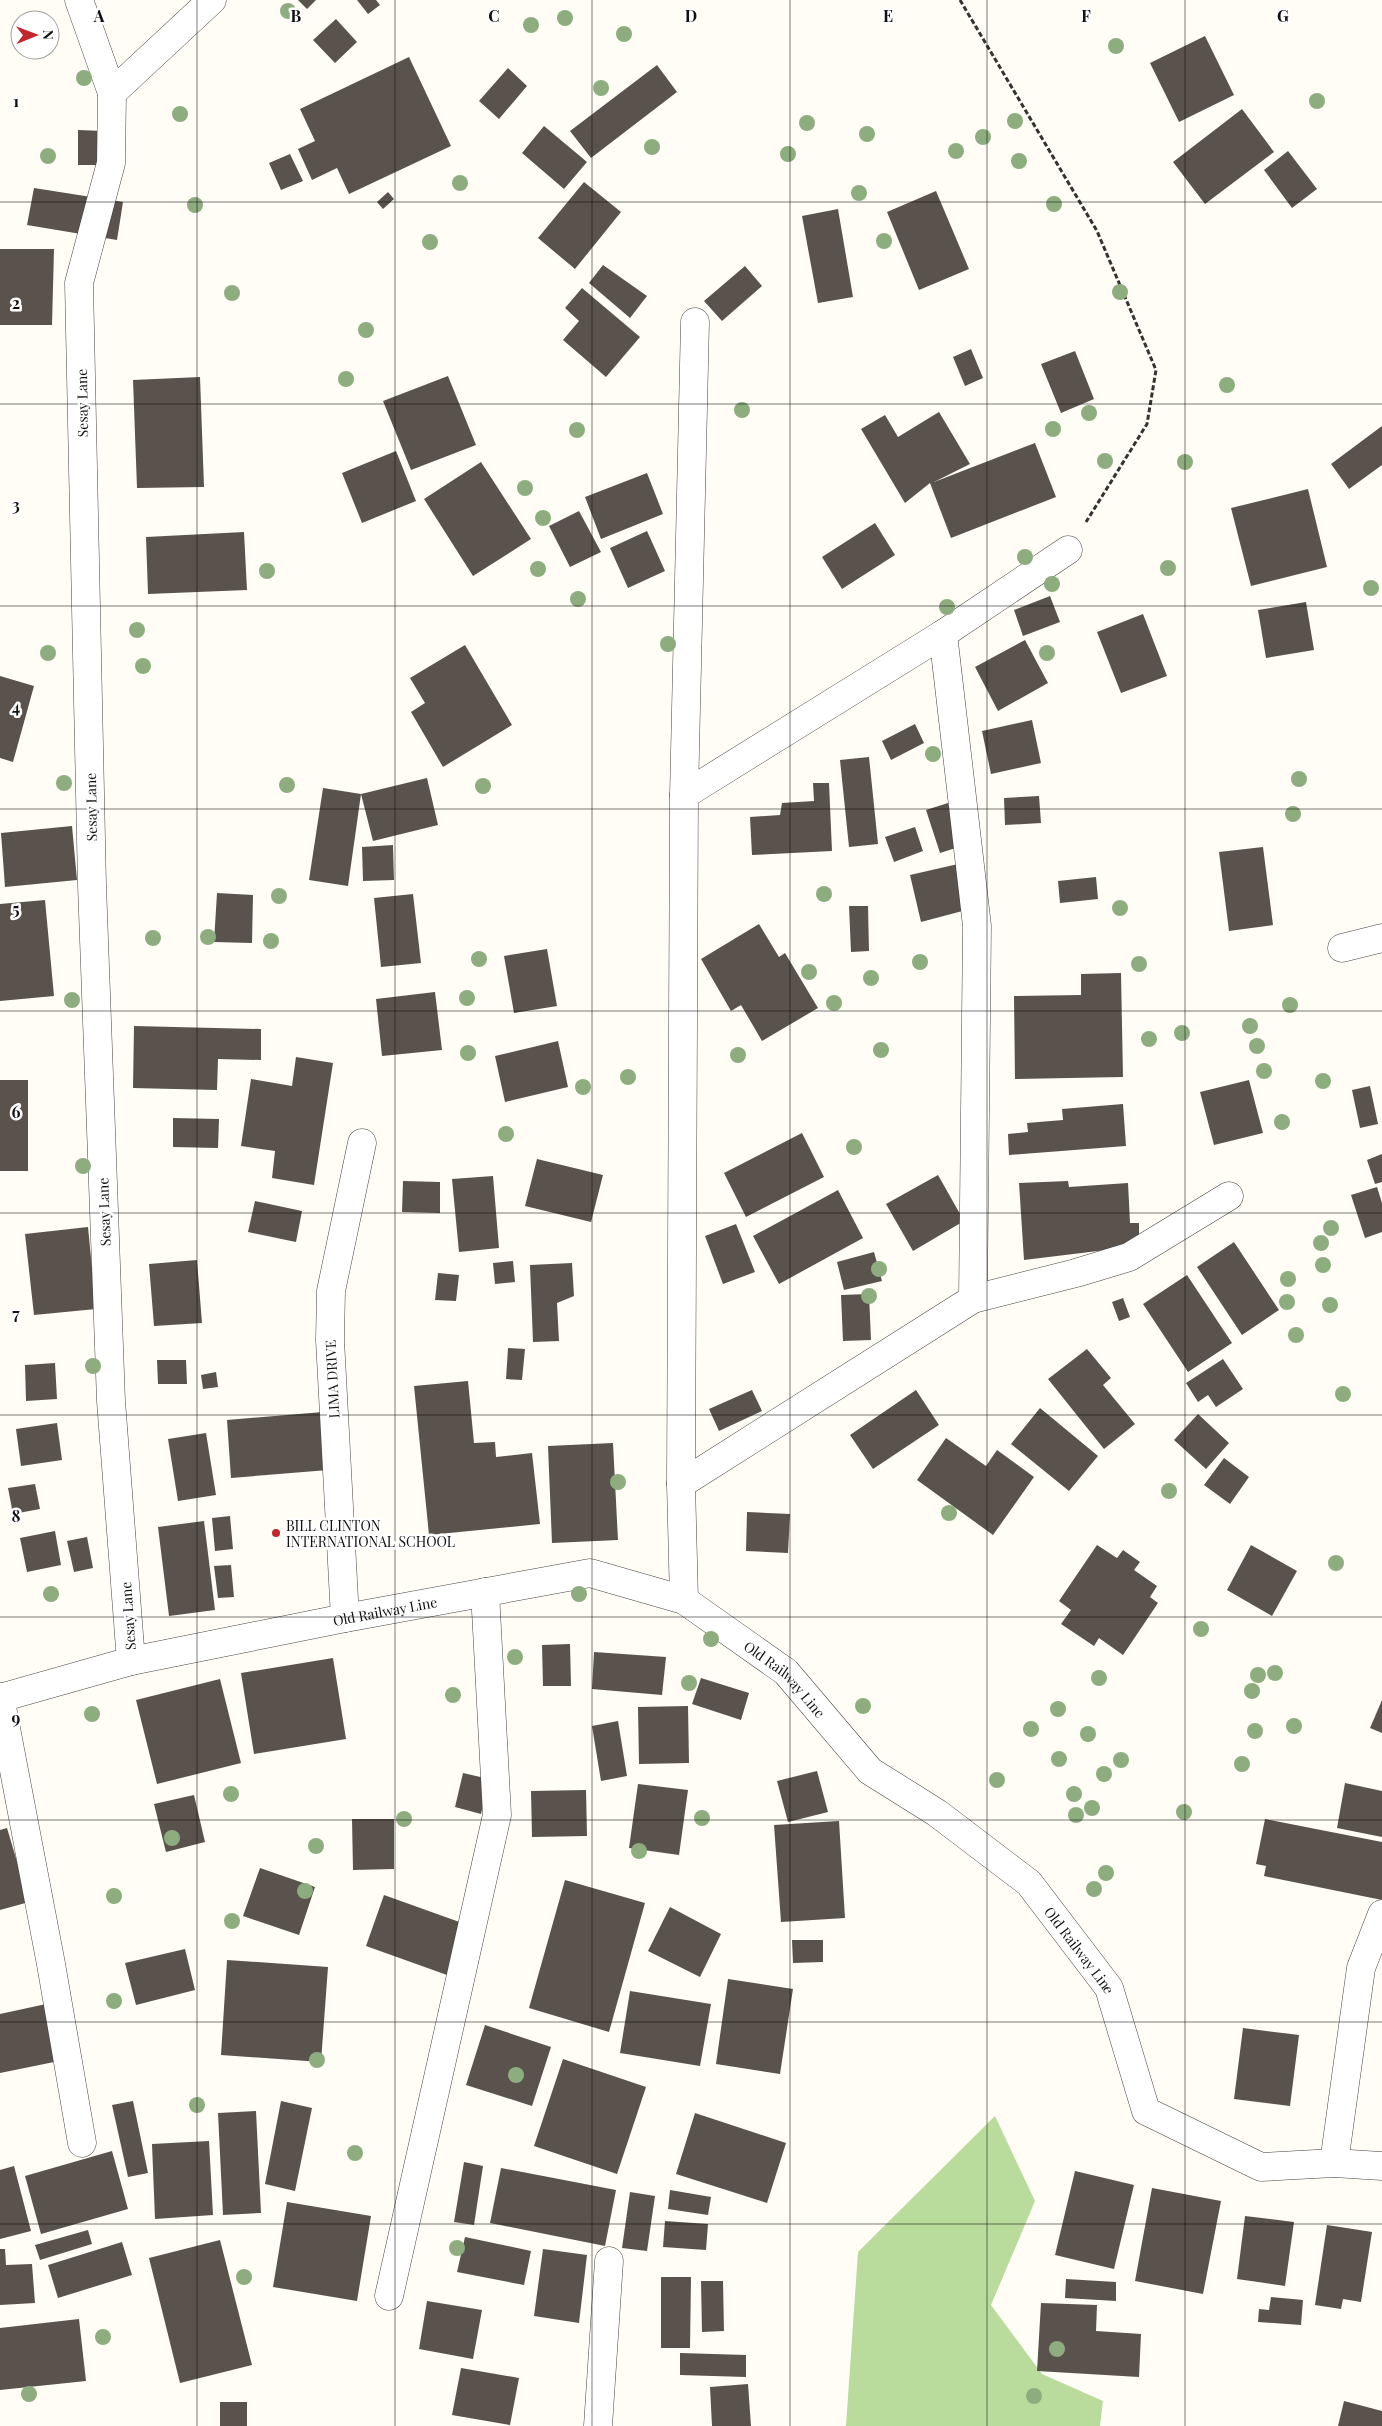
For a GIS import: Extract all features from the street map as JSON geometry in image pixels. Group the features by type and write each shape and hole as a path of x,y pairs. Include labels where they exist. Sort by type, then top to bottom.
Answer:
{"street":[{"path":"79,0 112,93 212,0"},
{"name":"Sesay Lane","path":"112,93 111,163 79,284 92,884 111,1401 131,1661"},
{"path":"684,1600 681,1484 684,795 695,322"},
{"path":"684,795 943,634 1068,550"},
{"path":"943,634 977,926 973,1299"},
{"path":"1342,948 1382,938"},
{"name":"LIMA DRIVE","path":"345,1618 330,1340 331,1291 362,1143"},
{"path":"681,1484 973,1299 1076,1273 1129,1257 1229,1196"},
{"name":"Old Railway Line","path":"0,1698 131,1661 345,1618 590,1573 684,1600 786,1672 870,1771 937,1813 1029,1883 1109,1988 1146,2111 1261,2167 1334,2163 1382,2166"},
{"path":"389,2296 497,1815 485,1592"},
{"path":"0,1698 51,1964 82,2143"},
{"path":"1334,2163 1361,1968 1382,1914"},
{"path":"598,2426 609,2261"}],"path":[{"path":"960,0 1097,231 1156,370 1147,424 1068,550"}],"green space":[{"path":"995,2116 1035,2201 991,2305 1042,2374 1103,2401 1100,2426 846,2426 858,2252"}],"building":[{"path":"298,0 316,0 307,9"},
{"path":"357,0 376,0 380,5 368,14"},
{"path":"336,19 357,42 335,63 313,40"},
{"path":"1205,36 1234,95 1179,122 1150,63"},
{"path":"409,57 451,146 349,194 337,168 312,180 298,149 315,141 300,109"},
{"path":"657,65 677,92 591,158 570,131"},
{"path":"508,68 527,86 499,119 479,101"},
{"path":"1242,109 1274,152 1205,204 1173,162"},
{"path":"544,126 587,162 564,189 522,153"},
{"path":"78,130 104,131 104,165 78,165"},
{"path":"1288,151 1317,189 1292,208 1264,170"},
{"path":"290,154 303,181 281,190 269,163"},
{"path":"584,182 621,212 575,269 538,238"},
{"path":"34,188 123,202 117,240 27,225"},
{"path":"936,191 969,269 919,290 887,212"},
{"path":"388,192 394,199 383,209 377,202"},
{"path":"838,209 853,297 818,303 802,216"},
{"path":"0,249 54,249 52,325 0,325"},
{"path":"603,265 647,296 630,318 589,283"},
{"path":"745,266 762,286 722,321 704,301"},
{"path":"582,288 640,337 606,377 563,340 579,321 565,308"},
{"path":"971,349 983,378 965,386 953,357"},
{"path":"1075,351 1094,399 1061,413 1041,364"},
{"path":"448,376 476,445 411,470 383,401"},
{"path":"200,377 204,487 137,488 133,380"},
{"path":"939,412 970,464 934,482 1035,443 1056,497 951,538 930,483 905,503 861,429 885,415 898,437"},
{"path":"1382,426 1382,465 1349,489 1331,464"},
{"path":"396,451 416,501 362,523 342,473"},
{"path":"481,462 531,539 473,576 424,499"},
{"path":"647,473 663,514 601,539 585,497"},
{"path":"1308,489 1327,567 1251,586 1231,508"},
{"path":"579,511 601,552 570,567 549,526"},
{"path":"875,523 895,555 842,589 822,557"},
{"path":"647,531 665,571 628,588 610,548"},
{"path":"244,532 247,590 148,594 146,537"},
{"path":"1050,596 1060,622 1023,636 1014,610"},
{"path":"1306,602 1314,650 1266,658 1258,610"},
{"path":"1143,614 1167,676 1121,693 1097,632"},
{"path":"1025,640 1048,683 998,711 975,667"},
{"path":"465,645 512,725 443,767 411,712 425,703 410,678"},
{"path":"0,676 34,686 13,762 0,758"},
{"path":"1032,720 1041,763 991,774 982,731"},
{"path":"915,724 924,743 891,760 882,741"},
{"path":"869,757 878,844 849,847 840,760"},
{"path":"427,778 438,825 373,841 361,794"},
{"path":"813,783 829,783 832,851 752,855 750,817 780,815 782,803 814,801"},
{"path":"323,788 361,794 348,886 309,880"},
{"path":"1039,796 1041,823 1005,825 1004,798"},
{"path":"948,803 962,846 940,853 926,810"},
{"path":"72,826 77,880 5,887 1,833"},
{"path":"915,827 923,851 894,862 885,837"},
{"path":"393,845 394,880 363,881 362,847"},
{"path":"1263,847 1273,925 1229,931 1219,852"},
{"path":"958,864 970,909 921,922 910,875"},
{"path":"1096,877 1098,899 1060,903 1058,881"},
{"path":"217,893 253,895 252,943 214,942"},
{"path":"413,894 421,963 381,967 374,898"},
{"path":"45,900 54,996 0,1001 0,904"},
{"path":"849,906 868,906 869,951 851,952"},
{"path":"759,924 779,957 785,953 818,1008 762,1041 741,1005 731,1011 701,959"},
{"path":"547,949 557,1006 514,1013 504,956"},
{"path":"1121,973 1123,1077 1015,1079 1014,996 1081,995 1081,974"},
{"path":"435,992 442,1050 382,1056 376,999"},
{"path":"134,1026 261,1029 261,1060 218,1059 217,1090 133,1088"},
{"path":"558,1041 568,1087 505,1102 495,1056"},
{"path":"296,1057 333,1063 314,1185 272,1178 275,1151 241,1146 251,1079 292,1086"},
{"path":"0,1080 28,1080 28,1171 0,1171"},
{"path":"1249,1080 1263,1133 1214,1145 1200,1092"},
{"path":"1370,1086 1378,1124 1360,1128 1352,1090"},
{"path":"1123,1104 1126,1146 1009,1155 1008,1134 1028,1132 1027,1123 1063,1120 1062,1109"},
{"path":"173,1118 219,1119 218,1148 173,1147"},
{"path":"802,1133 824,1177 746,1217 724,1173"},
{"path":"1382,1154 1382,1182 1375,1184 1367,1160"},
{"path":"537,1159 603,1175 591,1222 525,1206"},
{"path":"938,1175 964,1221 913,1251 886,1204"},
{"path":"493,1176 499,1248 459,1252 452,1179"},
{"path":"403,1181 440,1182 440,1213 402,1212"},
{"path":"1068,1181 1069,1187 1128,1183 1130,1223 1139,1223 1139,1246 1024,1260 1019,1183"},
{"path":"1377,1187 1382,1203 1382,1232 1365,1238 1351,1195"},
{"path":"838,1190 863,1238 779,1284 753,1236"},
{"path":"255,1201 302,1211 296,1242 248,1232"},
{"path":"736,1224 755,1272 723,1284 705,1236"},
{"path":"88,1227 96,1309 34,1315 25,1234"},
{"path":"1234,1242 1279,1310 1242,1335 1197,1267"},
{"path":"874,1252 882,1281 844,1290 837,1262"},
{"path":"197,1260 202,1323 154,1326 149,1264"},
{"path":"513,1261 515,1282 495,1284 493,1263"},
{"path":"572,1263 574,1296 557,1303 559,1341 533,1342 530,1265"},
{"path":"438,1273 459,1275 456,1301 435,1300"},
{"path":"1187,1275 1232,1343 1188,1372 1143,1304"},
{"path":"869,1294 871,1340 843,1341 841,1295"},
{"path":"1123,1298 1130,1317 1119,1321 1112,1302"},
{"path":"508,1348 525,1349 522,1380 506,1379"},
{"path":"1087,1349 1111,1378 1103,1385 1135,1424 1104,1449 1048,1379"},
{"path":"1223,1359 1243,1389 1216,1407 1208,1395 1198,1402 1186,1383"},
{"path":"157,1360 186,1360 187,1384 158,1384"},
{"path":"55,1363 57,1399 26,1401 25,1365"},
{"path":"216,1372 218,1387 203,1389 201,1375"},
{"path":"468,1381 474,1443 495,1442 496,1457 532,1453 540,1524 429,1535 414,1386"},
{"path":"752,1390 762,1411 719,1431 709,1409"},
{"path":"916,1390 939,1425 873,1469 850,1435"},
{"path":"1040,1408 1098,1456 1069,1491 1011,1444"},
{"path":"323,1412 328,1470 231,1478 227,1420"},
{"path":"1198,1414 1229,1443 1206,1469 1174,1440"},
{"path":"57,1423 62,1460 21,1466 16,1429"},
{"path":"206,1433 216,1495 178,1501 168,1439"},
{"path":"946,1438 986,1466 997,1450 1034,1477 993,1535 917,1480"},
{"path":"613,1443 618,1540 552,1543 548,1446"},
{"path":"1224,1458 1249,1477 1230,1504 1204,1485"},
{"path":"35,1484 40,1509 13,1514 8,1488"},
{"path":"747,1512 790,1514 788,1553 746,1551"},
{"path":"230,1516 233,1549 215,1551 212,1518"},
{"path":"204,1521 215,1610 169,1616 158,1527"},
{"path":"55,1531 61,1565 27,1572 20,1538"},
{"path":"87,1537 93,1568 74,1572 67,1541"},
{"path":"1097,1545 1117,1558 1123,1550 1140,1562 1134,1570 1157,1586 1150,1597 1158,1603 1123,1655 1099,1638 1094,1646 1061,1624 1071,1610 1059,1601"},
{"path":"1251,1545 1297,1571 1272,1616 1227,1590"},
{"path":"231,1565 234,1597 218,1598 214,1566"},
{"path":"570,1644 571,1686 543,1686 542,1645"},
{"path":"594,1652 666,1657 662,1695 592,1689"},
{"path":"333,1658 346,1739 254,1754 241,1673"},
{"path":"701,1678 749,1693 741,1720 692,1704"},
{"path":"220,1679 241,1763 157,1784 136,1700"},
{"path":"1382,1700 1382,1733 1370,1728"},
{"path":"688,1706 689,1763 639,1764 638,1707"},
{"path":"618,1721 627,1776 601,1781 592,1726"},
{"path":"817,1771 828,1812 788,1822 777,1781"},
{"path":"463,1773 489,1779 481,1814 455,1807"},
{"path":"1345,1783 1382,1791 1382,1837 1337,1828"},
{"path":"638,1784 688,1790 679,1855 629,1848"},
{"path":"586,1790 587,1836 532,1837 531,1791"},
{"path":"194,1795 205,1842 166,1852 154,1804"},
{"path":"352,1819 394,1819 394,1869 353,1870"},
{"path":"1265,1819 1382,1842 1382,1900 1264,1876 1266,1866 1256,1864"},
{"path":"839,1821 845,1918 781,1922 774,1825"},
{"path":"7,1828 29,1902 0,1910 0,1830"},
{"path":"260,1868 315,1887 299,1935 243,1916"},
{"path":"565,1880 645,1903 609,2032 529,2008"},
{"path":"384,1895 465,1924 447,1975 366,1946"},
{"path":"670,1907 721,1934 700,1977 648,1951"},
{"path":"792,1940 823,1940 823,1962 793,1963"},
{"path":"185,1949 195,1990 136,2005 125,1963"},
{"path":"227,1960 328,1967 321,2062 221,2055"},
{"path":"728,1979 793,1989 780,2074 716,2064"},
{"path":"630,1991 711,2004 700,2066 620,2053"},
{"path":"46,2004 59,2061 0,2073 0,2014"},
{"path":"485,2025 551,2047 532,2106 466,2085"},
{"path":"1243,2028 1299,2035 1290,2106 1234,2099"},
{"path":"563,2059 646,2087 617,2174 534,2146"},
{"path":"133,2101 148,2173 128,2177 112,2105"},
{"path":"281,2101 312,2108 295,2191 265,2184"},
{"path":"256,2111 261,2213 223,2215 218,2113"},
{"path":"695,2113 786,2143 767,2203 676,2174"},
{"path":"209,2141 213,2215 155,2219 152,2144"},
{"path":"112,2151 128,2209 41,2234 25,2176"},
{"path":"464,2162 483,2166 474,2225 454,2222"},
{"path":"14,2166 31,2231 0,2239 0,2170"},
{"path":"501,2168 616,2190 605,2246 490,2223"},
{"path":"1075,2171 1134,2185 1114,2269 1055,2255"},
{"path":"1152,2188 1221,2201 1203,2294 1135,2281"},
{"path":"670,2190 711,2197 708,2215 668,2209"},
{"path":"630,2192 655,2196 647,2251 622,2248"},
{"path":"287,2202 371,2216 357,2301 273,2287"},
{"path":"1245,2216 1294,2222 1285,2286 1237,2279"},
{"path":"665,2221 708,2224 706,2250 663,2247"},
{"path":"1327,2225 1372,2232 1361,2302 1343,2299 1341,2309 1315,2305"},
{"path":"88,2230 92,2244 40,2260 35,2245"},
{"path":"465,2237 531,2251 524,2285 457,2272"},
{"path":"220,2240 252,2365 180,2383 149,2258"},
{"path":"122,2242 132,2275 58,2298 48,2265"},
{"path":"0,2249 5,2249 6,2265 32,2264 35,2303 0,2305"},
{"path":"543,2249 587,2255 579,2323 534,2316"},
{"path":"661,2277 691,2277 690,2348 661,2348"},
{"path":"1066,2279 1116,2282 1116,2301 1065,2298"},
{"path":"701,2281 723,2281 724,2331 702,2332"},
{"path":"1271,2297 1303,2300 1301,2325 1258,2322 1259,2309 1269,2310"},
{"path":"427,2301 482,2310 473,2359 419,2349"},
{"path":"1041,2303 1097,2305 1096,2331 1141,2334 1139,2377 1037,2371"},
{"path":"79,2319 86,2381 0,2390 0,2328"},
{"path":"680,2353 746,2355 746,2377 680,2375"},
{"path":"461,2368 519,2378 510,2425 452,2415"},
{"path":"748,2384 751,2426 712,2426 710,2387"},
{"path":"1344,2401 1382,2411 1382,2426 1338,2426"},
{"path":"220,2402 247,2402 247,2426 220,2426"}],"place":[{"name":"BILL CLINTON INTERNATIONAL SCHOOL","path":"276,1533"}]}
